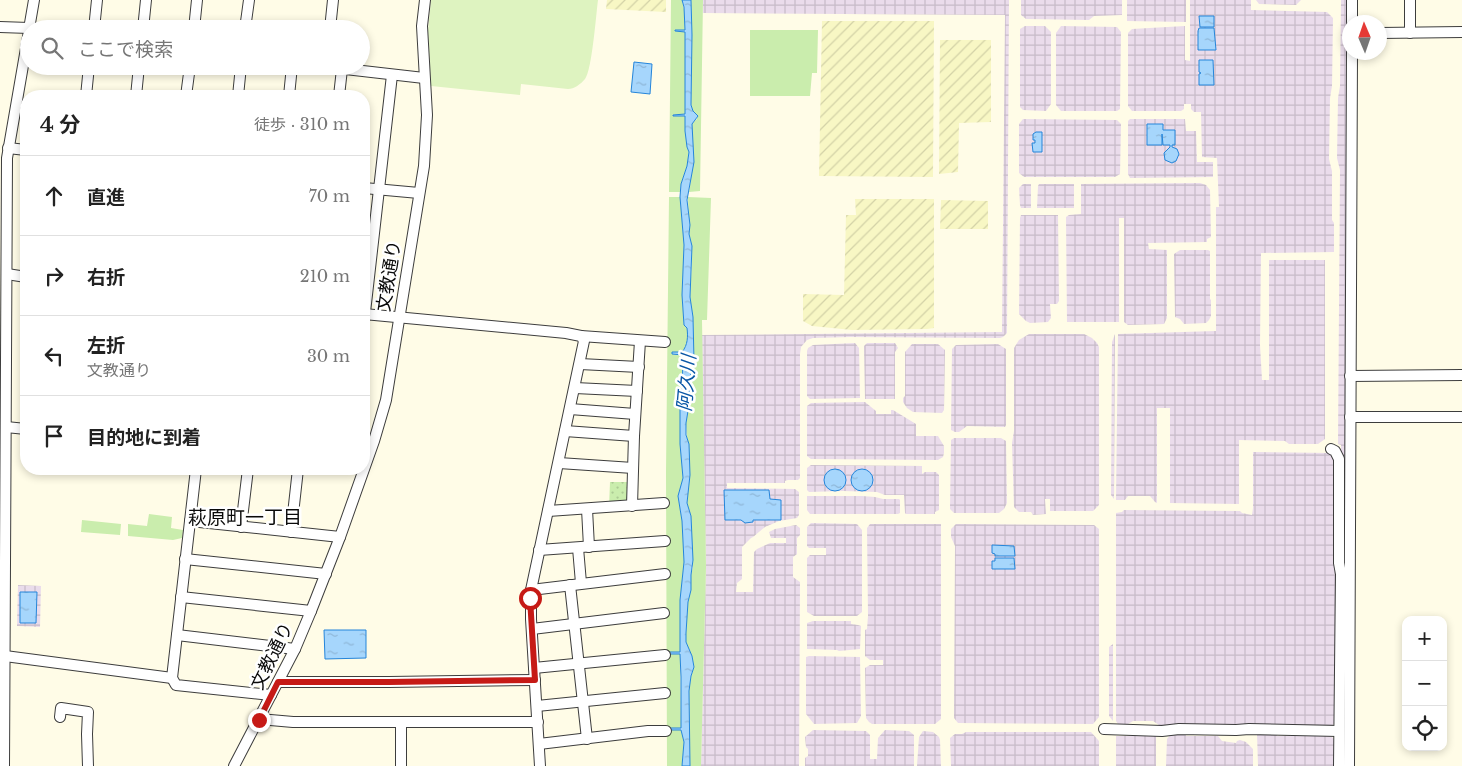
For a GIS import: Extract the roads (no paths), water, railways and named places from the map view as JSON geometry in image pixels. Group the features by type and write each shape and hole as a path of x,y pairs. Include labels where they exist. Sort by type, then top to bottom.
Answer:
{"street":[{"path":"31,20 34,0"},
{"path":"95,20 97,0"},
{"path":"144,20 146,0"},
{"path":"195,20 197,0"},
{"path":"246,20 249,0"},
{"path":"331,20 333,0"},
{"name":"文教通り","path":"370,439 386,400 424,166 427,128 422,26 425,0"},
{"path":"1352,0 1352,15"},
{"path":"1410,0 1410,33"},
{"path":"0,27 20,30"},
{"path":"1387,33 1462,32"},
{"path":"1349,766 1352,60"},
{"path":"370,72 424,78"},
{"path":"3,761 5,656 2,595 3,451 6,427 3,290 7,274 8,148 21,75"},
{"path":"87,90 89,75"},
{"path":"137,90 138,75"},
{"path":"187,90 189,75"},
{"path":"239,90 240,75"},
{"path":"290,90 291,75"},
{"path":"340,90 341,75"},
{"path":"370,264 392,75"},
{"path":"8,148 20,149"},
{"path":"370,189 419,193"},
{"path":"7,274 20,276"},
{"path":"370,315 581,336 665,342"},
{"path":"540,766 531,590 580,364 584,341 581,336"},
{"path":"632,506 640,341"},
{"path":"580,364 639,367"},
{"path":"1350,376 1462,376"},
{"path":"575,388 637,391"},
{"path":"570,409 635,414"},
{"path":"1350,417 1462,416"},
{"path":"6,427 20,429"},
{"path":"566,432 634,436"},
{"path":"1331,449 1335,451 1339,459 1339,563 1341,574 1339,766"},
{"path":"558,463 633,468"},
{"path":"195,475 172,678 176,685 271,695"},
{"path":"241,527 247,475"},
{"path":"291,532 297,475"},
{"name":"文教通り","path":"234,766 295,648 311,611 340,537 359,475"},
{"path":"548,511 664,503"},
{"path":"587,509 590,547"},
{"path":"190,521 340,537"},
{"path":"539,550 665,541"},
{"path":"578,548 581,583"},
{"path":"185,559 326,574"},
{"path":"531,590 665,574"},
{"path":"570,585 587,739"},
{"path":"181,598 311,611"},
{"path":"532,629 664,613"},
{"path":"177,635 295,648"},
{"path":"534,668 665,655"},
{"path":"5,656 172,678"},
{"path":"278,682 535,680"},
{"path":"537,706 666,693"},
{"path":"60,717 61,708 88,712 88,766"},
{"path":"259,720 293,722 538,722"},
{"path":"401,722 401,766"},
{"path":"1104,729 1162,731 1179,729 1255,729 1339,731"},
{"path":"539,744 648,731 666,731"}],"water":[{"name":"阿久川","path":"682,0 691,0 691,105 693,111 698,116 692,124 694,162 687,200 690,225 689,234 692,246 690,297 693,317 694,361 690,377 686,423 690,475 687,503 691,516 693,560 686,633 686,642 694,667 689,691 690,766 682,766 684,742 681,730 669,730 669,728 681,728 681,677 680,654 668,654 668,652 680,652 680,600 684,562 682,521 678,496 683,478 680,444 680,405 683,355 672,354 672,352 682,352 687,337 687,328 684,325 682,295 684,245 680,197 681,184 689,152 685,131 685,116 673,116 685,114 685,32 675,31 685,30"},
{"path":"1199,16 1214,16 1214,27 1200,27"},
{"path":"1199,28 1214,28 1216,50 1198,50"},
{"path":"1199,60 1213,60 1214,85 1199,85 1199,74 1201,73 1199,72"},
{"path":"634,62 652,64 650,94 631,92"},
{"path":"1147,124 1163,124 1163,130 1175,130 1175,145 1172,145 1172,147 1177,149 1179,154 1176,161 1172,163 1165,160 1164,153 1170,145 1163,145 1162,134 1162,145 1147,145"},
{"path":"1042,132 1042,152 1033,152 1032,143 1035,143 1035,140 1033,140 1033,134"},
{"path":"835,469 843,472 846,480 843,488 835,491 827,488 824,480 827,472"},
{"path":"862,469 870,472 873,480 870,488 862,491 854,488 851,480 854,472"},
{"path":"724,490 769,490 770,499 781,500 781,520 753,520 753,522 745,523 741,520 725,520"},
{"path":"992,545 1014,546 1015,556 995,556 992,553"},
{"path":"995,558 1014,558 1015,569 992,569 992,561 995,561"},
{"path":"20,592 37,592 36,623 20,623"},
{"path":"324,630 366,630 366,658 325,659"}],"district":[{"name":"萩原町一丁目","path":"245,517"}]}
